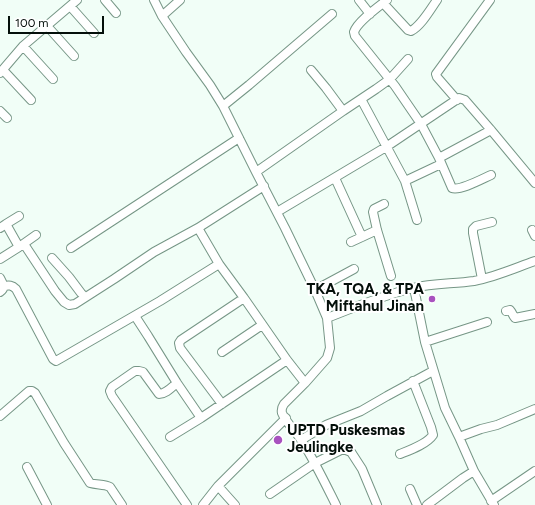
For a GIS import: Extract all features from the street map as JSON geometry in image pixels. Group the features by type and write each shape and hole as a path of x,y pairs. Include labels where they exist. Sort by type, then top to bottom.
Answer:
{"street":[{"path":"31,100 1,72 23,46 77,0"},
{"path":"106,0 116,13"},
{"path":"154,0 162,16 223,106 277,212 327,318 330,348 328,358 284,404 282,407 282,413 301,440 336,505"},
{"path":"162,16 180,0"},
{"path":"359,0 370,14"},
{"path":"437,0 413,31 408,30 385,1 356,28 354,32 355,36 390,79 421,124 453,189 463,187 491,175"},
{"path":"457,100 436,74 490,0"},
{"path":"70,6 94,33"},
{"path":"223,106 332,14"},
{"path":"47,26 74,56"},
{"path":"23,46 52,79"},
{"path":"256,172 390,79 408,59"},
{"path":"311,70 343,111"},
{"path":"277,212 335,178 461,98 465,100 535,183"},
{"path":"360,99 405,181 417,220"},
{"path":"0,111 7,118"},
{"path":"405,181 491,130"},
{"path":"71,248 239,138"},
{"path":"335,178 362,237"},
{"path":"19,216 3,226 22,246 64,302 70,305 75,304 154,252 198,228 264,186"},
{"path":"384,204 373,211 376,230 391,276"},
{"path":"482,279 473,229 476,226 492,222"},
{"path":"198,228 219,264 304,383"},
{"path":"351,242 376,230"},
{"path":"0,259 22,246 36,235"},
{"path":"52,258 85,297"},
{"path":"327,318 396,292 428,285 461,283 482,279 535,261"},
{"path":"1,285 13,286 16,290 56,362 135,316 219,264"},
{"path":"315,290 354,269"},
{"path":"414,288 425,342 445,408 474,470 492,503 535,471"},
{"path":"222,404 180,348 179,343 181,340 244,298"},
{"path":"506,310 512,311 515,318 535,314"},
{"path":"135,316 201,418"},
{"path":"425,342 487,322"},
{"path":"222,352 262,324"},
{"path":"170,437 287,360"},
{"path":"177,383 164,393 159,394 143,372 139,370 135,371 112,387 110,391 129,423 187,505"},
{"path":"301,440 326,425 361,412 413,381 433,371"},
{"path":"400,454 430,439 433,435 413,381"},
{"path":"0,416 29,391 35,393 64,443 90,483 110,487 122,505"},
{"path":"459,437 497,425 535,409"},
{"path":"203,505 218,486 286,418"},
{"path":"270,494 315,464 341,450 346,450 352,452 362,469 377,505"},
{"path":"27,467 47,505"},
{"path":"427,505 474,470"},
{"path":"218,486 235,505"},
{"path":"410,490 417,505"}],"place":[{"name":"TKA, TQA, & TPA Miftahul Jinan","path":"432,299"},
{"name":"UPTD Puskesmas Jeulingke","path":"278,440"}]}
